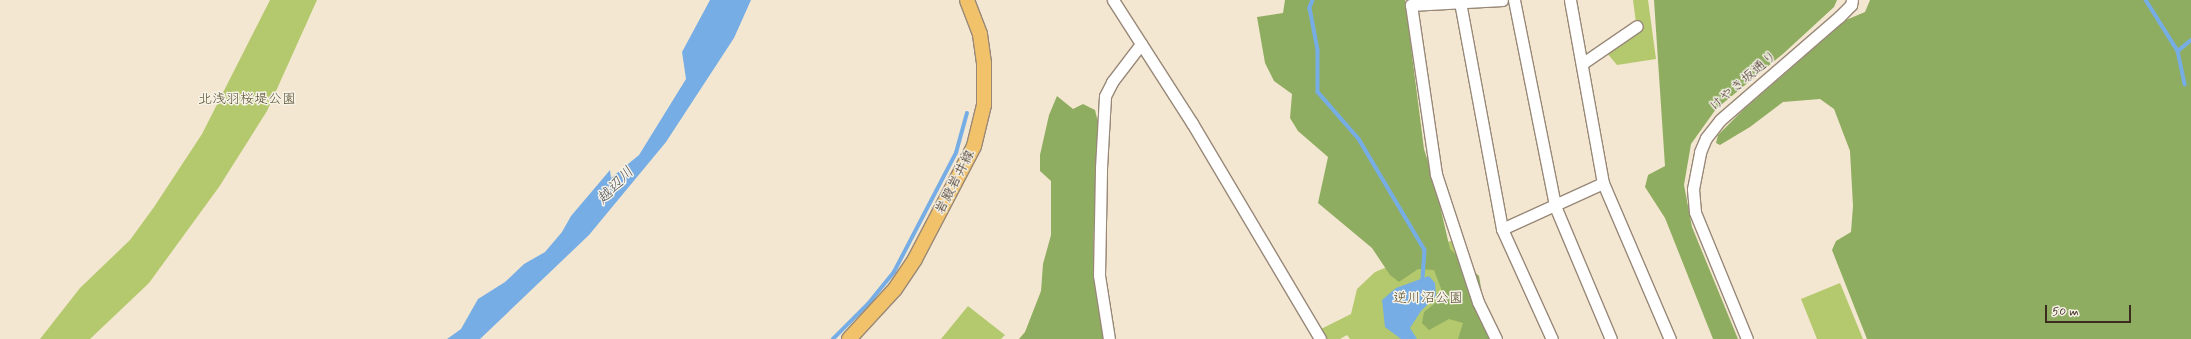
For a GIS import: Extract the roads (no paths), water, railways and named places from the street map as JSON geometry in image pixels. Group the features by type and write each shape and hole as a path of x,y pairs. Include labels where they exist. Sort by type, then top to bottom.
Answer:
{"main road":[{"name":"岩殿岩井線","path":"849,339 895,289 916,259 974,146 984,105 984,63 980,34 967,0"}],"street":[{"path":"1113,0 1192,123 1320,339"},
{"path":"1496,339 1478,302 1436,174 1411,5 1502,0"},
{"path":"1514,0 1555,206 1611,339"},
{"path":"1570,0 1583,63 1604,183 1670,339"},
{"name":"けやき坂通り","path":"1747,339 1695,212 1692,189 1700,152 1706,138 1720,120 1839,17 1851,5 1852,0"},
{"path":"1460,2 1502,229 1552,339"},
{"path":"1583,63 1637,26"},
{"path":"1109,339 1099,275 1101,168 1105,96 1112,82 1141,44"},
{"path":"1502,229 1604,183"}],"water":[{"name":"越辺川","path":"710,0 751,0 734,38 666,142 589,235 480,339 447,339 461,329 478,299 505,282 524,264 545,252 562,232 571,216 610,170 611,178 639,155 686,79 682,52"},
{"path":"1429,276 1435,283 1436,296 1421,311 1410,328 1417,339 1401,339 1385,327 1382,300 1396,288"}],"waterway":[{"path":"1313,0 1310,8 1318,50 1318,92 1359,139 1425,250 1423,282"},
{"path":"2146,0 2178,51 2185,84"},
{"path":"2178,51 2191,40"},
{"path":"833,339 868,304 894,272 956,153 967,113"}],"park label":[{"name":"北浅羽桜堤公園","path":"247,99"},
{"name":"逆川沼公園","path":"1428,298"}]}
